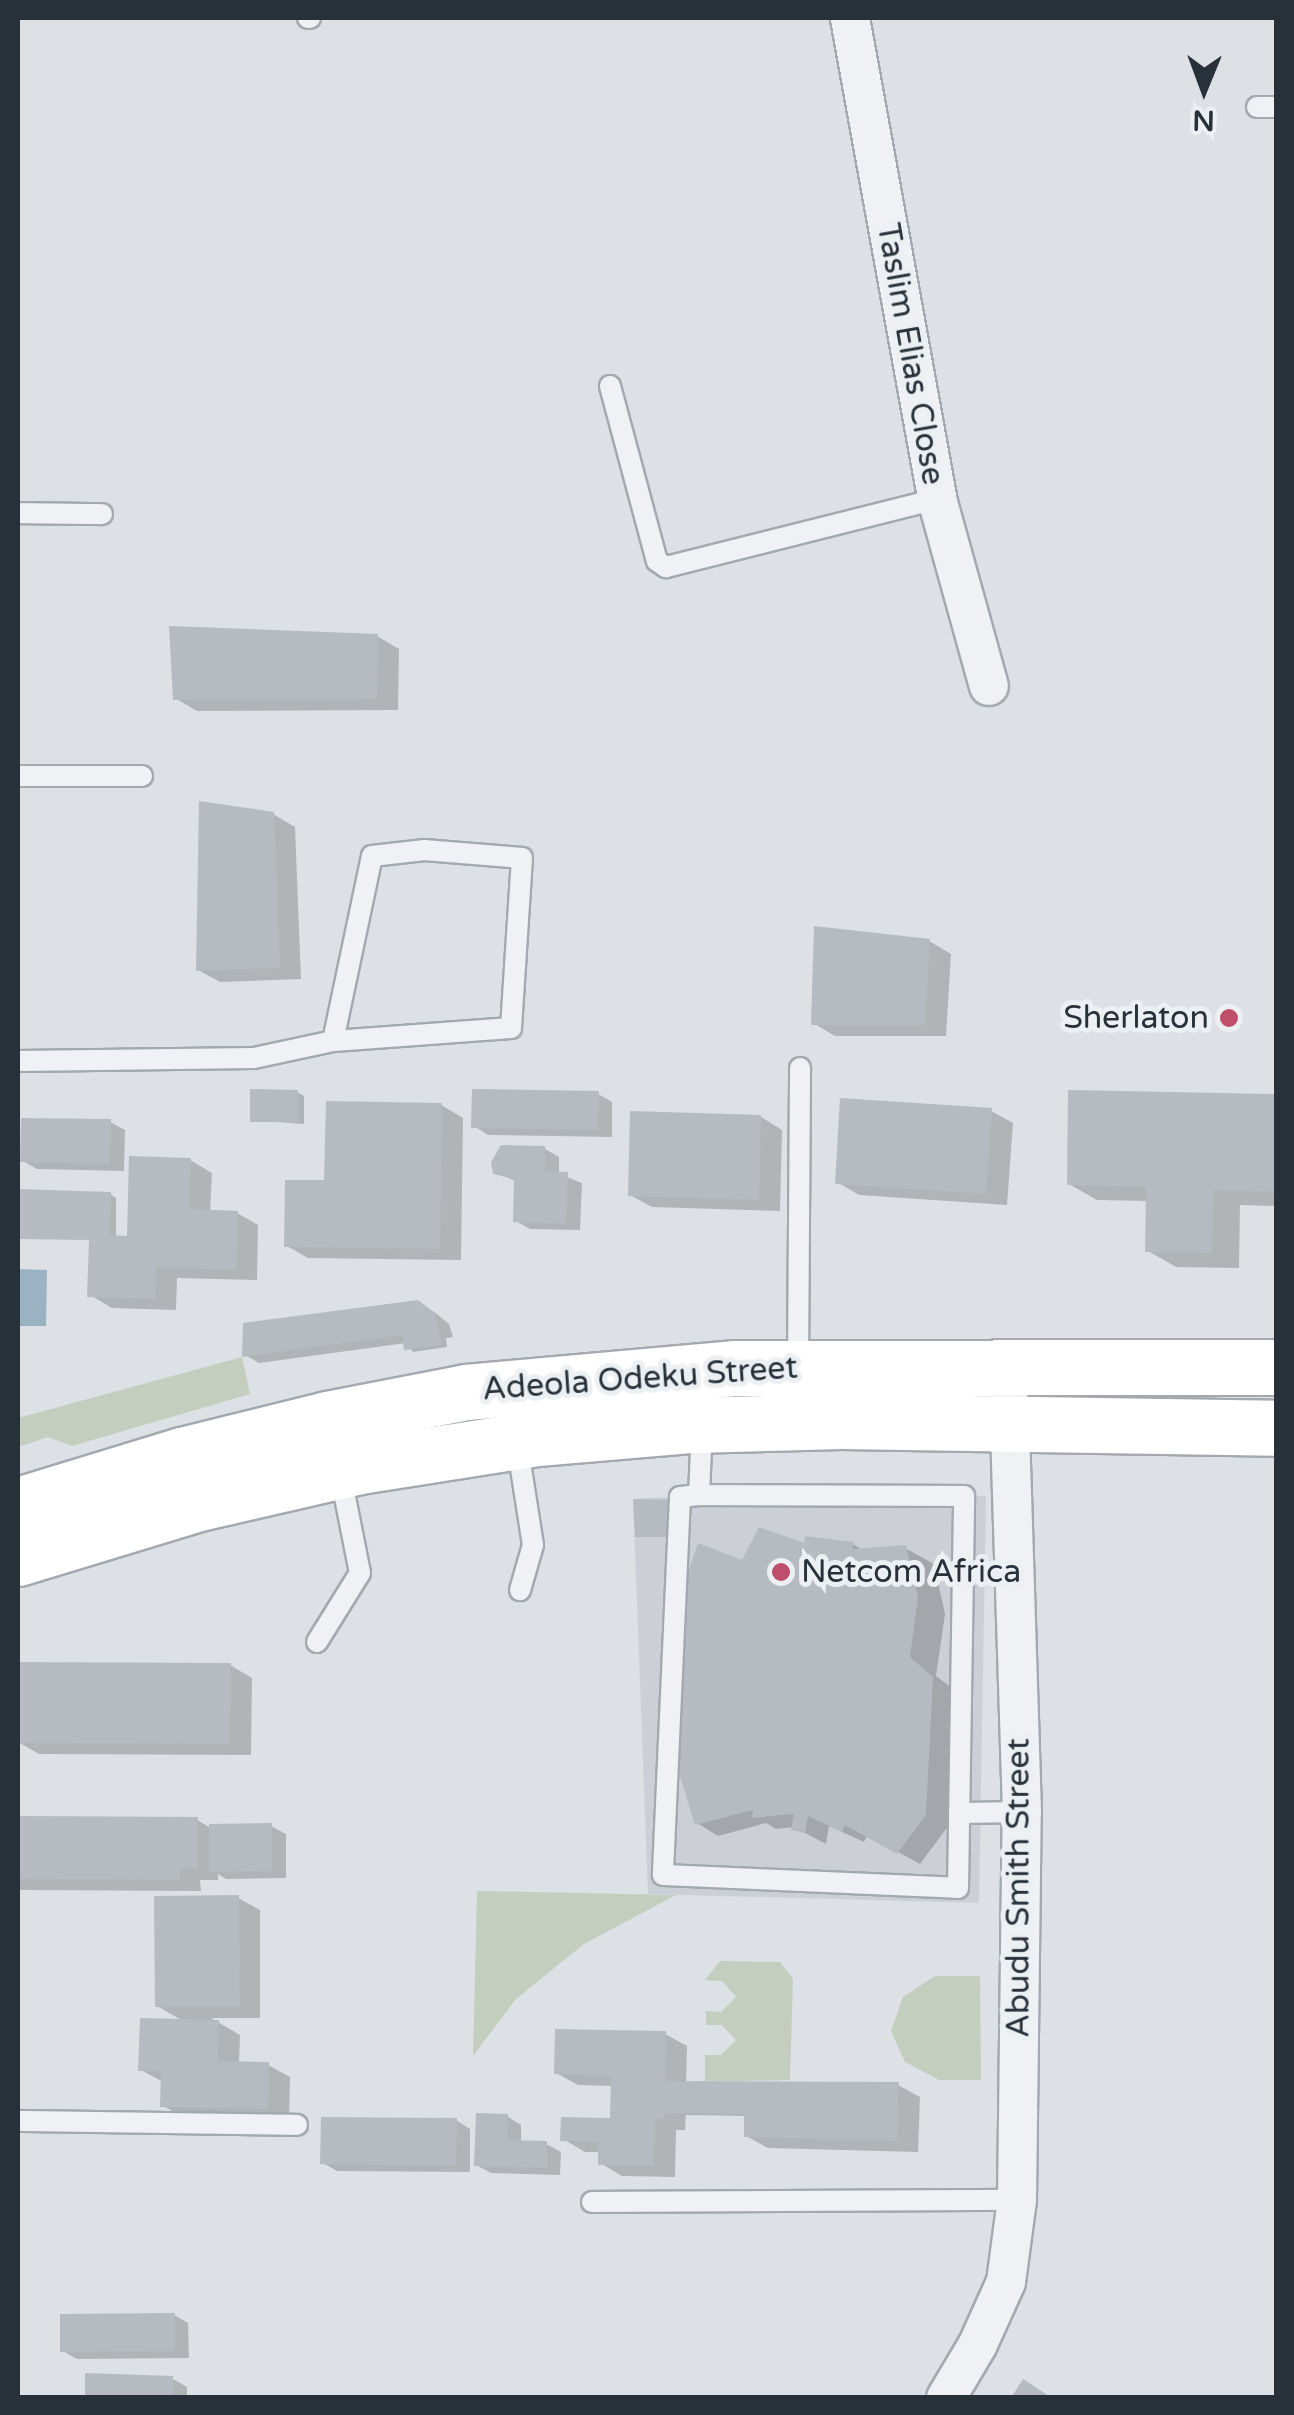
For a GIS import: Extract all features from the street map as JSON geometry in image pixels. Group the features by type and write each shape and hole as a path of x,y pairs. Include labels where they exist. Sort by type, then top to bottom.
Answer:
{"main road":[{"name":"Adeola Odeku Street","path":"18,1505 182,1455 327,1419 466,1392 610,1376 798,1366 1276,1367"},
{"name":"Adeola Odeku Street","path":"18,1558 199,1503 340,1470 516,1441 702,1425 1012,1423 1276,1428"}],"street":[{"name":"Taslim Elias Close","path":"850,18 937,499 989,686"},
{"name":"Abudu Smith Street","path":"946,2398 978,2344 1006,2282 1017,2200 1022,1812 1012,1423 1002,1364"}],"lane":[{"path":"610,386 657,561 666,567 937,499"},
{"path":"18,513 102,514"},
{"path":"18,776 142,776"},
{"path":"18,1060 254,1058 333,1041 372,1042 512,1028 522,858 425,850 372,856 333,1041"},
{"path":"798,1366 800,1068"},
{"path":"699,1494 702,1425"},
{"path":"516,1441 533,1545 520,1590"},
{"path":"317,1642 360,1573 340,1470"},
{"path":"699,1494 964,1496 958,1888 662,1874 680,1497 699,1494"},
{"path":"959,1814 1022,1812"},
{"path":"18,2121 297,2125"},
{"path":"592,2202 1017,2200"}],"shaded area":[{"path":"699,1495 986,1496 979,1903 648,1894 633,1499"}],"green space":[{"path":"242,1357 250,1394 72,1446 48,1437 18,1447 18,1418"},
{"path":"477,1891 676,1895 584,1944 516,1999 473,2056"},
{"path":"720,1961 780,1962 793,1979 790,2080 705,2082 705,2055 721,2055 736,2040 722,2025 706,2025 706,2011 721,2012 736,1997 722,1981 705,1980"},
{"path":"935,1976 980,1976 981,2080 939,2080 905,2062 891,2031 903,1997"}],"water":[{"path":"18,1269 47,1270 46,1326 18,1326"}],"building":[{"path":"169,626 378,634 377,699 173,700"},
{"path":"199,801 274,812 280,968 196,971"},
{"path":"814,926 930,939 925,1025 811,1025"},
{"path":"250,1089 298,1090 298,1122 250,1122"},
{"path":"472,1089 599,1091 598,1130 471,1128"},
{"path":"1068,1090 1276,1094 1276,1192 1213,1190 1212,1253 1145,1252 1146,1187 1067,1185"},
{"path":"840,1098 992,1108 986,1194 835,1184"},
{"path":"326,1101 442,1103 440,1249 284,1247 285,1180 324,1180"},
{"path":"630,1111 761,1115 759,1200 628,1196"},
{"path":"21,1118 111,1119 110,1164 20,1162"},
{"path":"501,1145 545,1146 545,1171 568,1172 566,1224 513,1222 514,1179 493,1174 491,1162"},
{"path":"129,1156 191,1158 189,1209 238,1211 236,1270 156,1267 155,1299 87,1297 89,1240 18,1239 18,1189 111,1192 110,1235 127,1236"},
{"path":"418,1300 435,1313 442,1345 404,1350 402,1335 242,1357 243,1323"},
{"path":"633,1499 676,1500 676,1537 635,1537"},
{"path":"759,1527 804,1543 805,1536 854,1542 852,1549 906,1545 918,1597 910,1657 933,1677 926,1815 897,1854 845,1825 842,1832 808,1816 805,1833 791,1830 794,1814 752,1818 753,1810 695,1825 678,1770 681,1593 698,1543 742,1560"},
{"path":"18,1662 231,1663 230,1744 18,1743"},
{"path":"18,1816 198,1817 198,1868 180,1869 180,1880 18,1879"},
{"path":"272,1823 272,1871 209,1872 209,1824"},
{"path":"239,1895 240,2007 155,2007 154,1896"},
{"path":"140,2018 219,2020 218,2061 269,2062 268,2109 160,2107 161,2071 138,2071"},
{"path":"555,2029 666,2031 665,2081 899,2082 897,2141 744,2137 744,2114 664,2113 664,2119 655,2119 654,2166 598,2165 598,2142 560,2141 561,2117 610,2118 611,2076 554,2074"},
{"path":"476,2113 508,2114 507,2140 547,2141 547,2168 474,2166"},
{"path":"321,2117 457,2118 456,2166 320,2164"},
{"path":"175,2313 175,2351 60,2352 60,2314"},
{"path":"85,2373 173,2376 173,2398 85,2398"},
{"path":"1023,2379 1052,2398 1011,2398"}],"place":[{"name":"Sherlaton","path":"1229,1018"},
{"name":"Netcom Africa","path":"781,1572"}]}
